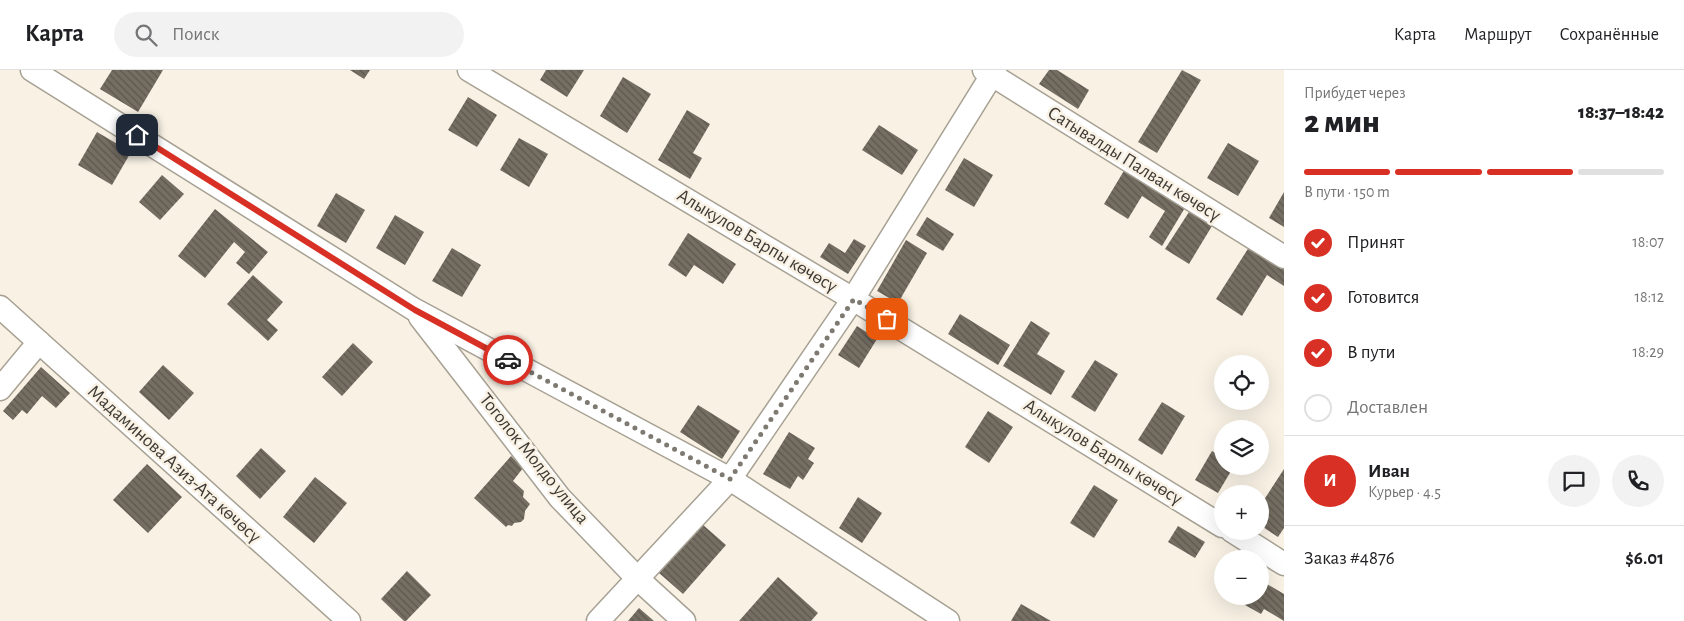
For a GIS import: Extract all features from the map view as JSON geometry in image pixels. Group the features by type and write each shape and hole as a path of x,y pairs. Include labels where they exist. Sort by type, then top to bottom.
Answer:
{"street":[{"path":"32,70 415,310 730,479 948,621"},
{"name":"Алыкулов Барпы көчөсү","path":"469,70 854,299 1214,521"},
{"path":"598,621 730,479 854,299 990,72"},
{"name":"Сатывалды Палван көчөсү","path":"990,72 1284,257"},
{"name":"Мадаминова Азиз-Ата көчөсү","path":"0,307 349,621"},
{"name":"Тоголок Молдо улица","path":"415,310 560,498 638,578 684,621"},
{"path":"0,390 39,342"},
{"path":"1246,540 1284,564"}],"building":[{"path":"112,70 163,70 138,112 100,89"},
{"path":"350,70 370,70 364,79"},
{"path":"546,70 584,70 567,97 540,80"},
{"path":"1049,70 1057,70 1089,90 1078,109 1039,84"},
{"path":"1182,70 1201,80 1157,153 1138,142"},
{"path":"623,77 651,94 627,133 600,116"},
{"path":"468,97 497,115 477,147 448,130"},
{"path":"687,110 710,124 693,153 702,158 690,179 658,160"},
{"path":"879,125 918,150 902,175 862,150"},
{"path":"97,132 131,152 112,185 78,165"},
{"path":"519,138 548,154 529,187 500,170"},
{"path":"1228,143 1259,161 1238,196 1207,178"},
{"path":"964,158 993,175 974,207 945,190"},
{"path":"1125,169 1186,206 1162,246 1149,237 1165,211 1142,196 1128,219 1104,204"},
{"path":"162,175 184,194 160,220 139,202"},
{"path":"1284,192 1284,227 1269,218"},
{"path":"336,193 365,210 346,243 317,226"},
{"path":"215,209 268,252 249,274 236,263 245,252 234,242 205,278 178,256"},
{"path":"1189,212 1212,226 1189,264 1165,249"},
{"path":"395,215 424,232 405,265 376,248"},
{"path":"927,217 954,234 943,251 916,235"},
{"path":"688,233 736,264 723,284 694,265 686,277 668,265"},
{"path":"854,239 866,246 848,274 820,257 829,243 845,253"},
{"path":"906,240 927,253 898,303 877,291"},
{"path":"1251,244 1284,266 1284,286 1267,275 1242,316 1216,299"},
{"path":"452,248 481,265 462,297 432,281"},
{"path":"253,275 283,302 267,320 278,330 268,341 227,304"},
{"path":"960,314 1010,345 998,365 948,334"},
{"path":"1031,321 1050,333 1037,354 1065,371 1051,395 1003,366"},
{"path":"857,326 877,339 859,368 838,355"},
{"path":"353,343 373,362 342,396 322,377"},
{"path":"1095,360 1118,374 1095,412 1071,397"},
{"path":"163,365 194,393 169,420 139,392"},
{"path":"41,367 70,393 56,408 42,396 27,414 22,410 13,420 3,411"},
{"path":"1162,402 1185,416 1162,455 1138,440"},
{"path":"698,405 740,431 722,459 680,432"},
{"path":"988,411 1013,427 989,463 965,447"},
{"path":"789,432 815,448 808,459 814,463 803,480 798,476 790,489 763,474"},
{"path":"261,448 286,471 260,499 236,476"},
{"path":"1212,451 1214,452 1214,475 1229,475 1223,485 1214,485 1214,491 1195,480"},
{"path":"511,456 523,468 513,481 524,491 523,497 530,504 521,522 506,527 474,498"},
{"path":"147,464 182,497 148,533 113,500"},
{"path":"1284,469 1284,528 1278,537 1269,531 1269,492"},
{"path":"315,477 347,503 314,543 283,517"},
{"path":"1094,485 1118,500 1094,538 1070,523"},
{"path":"858,497 882,513 862,543 839,528"},
{"path":"702,524 726,545 683,594 659,573"},
{"path":"1178,526 1205,542 1195,558 1168,542"},
{"path":"407,571 431,595 404,621 381,599"},
{"path":"778,577 818,613 811,621 739,621"},
{"path":"1269,585 1284,594 1284,621 1264,609 1261,614 1245,605 1269,605"},
{"path":"1021,604 1051,621 1011,621"},
{"path":"639,608 654,621 628,621"}],"way so far":[{"path":"508,360 730,479 854,299 887,319"}],"route":[{"path":"137,135 415,310 508,360"}]}
